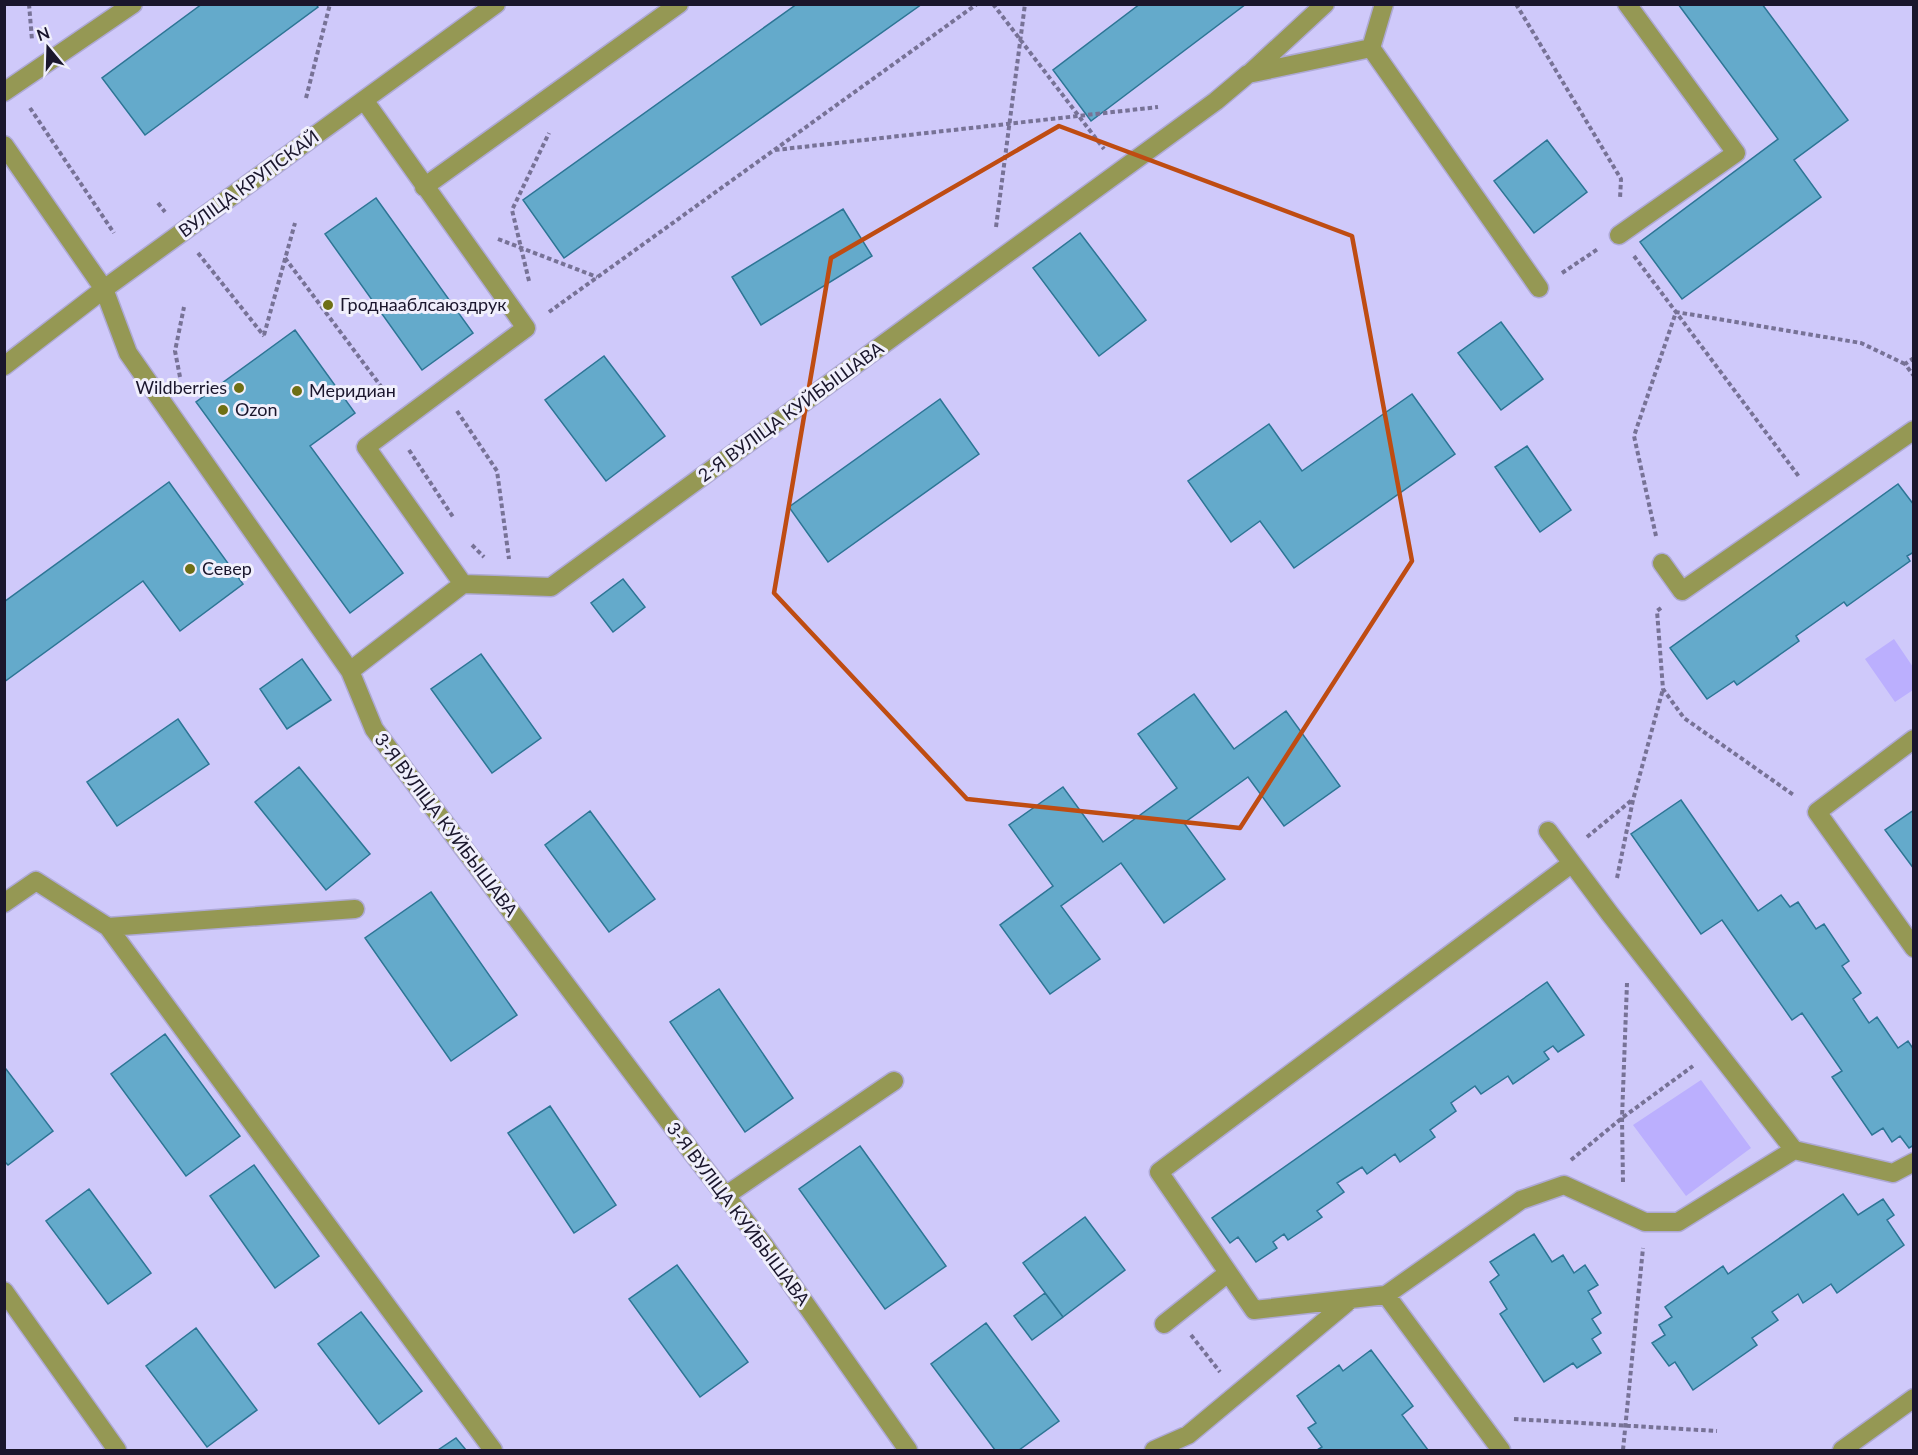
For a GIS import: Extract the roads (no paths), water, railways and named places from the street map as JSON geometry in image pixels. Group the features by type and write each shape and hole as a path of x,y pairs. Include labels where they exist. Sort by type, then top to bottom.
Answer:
{"street":[{"path":"10,88 133,4"},
{"name":"ВУЛІЦА КРУПСКАЙ","path":"4,366 104,289 496,4"},
{"path":"424,187 679,4"},
{"name":"2-Я ВУЛІЦА КУЙБЫШАВА","path":"464,584 551,587 1216,101 1248,75 1325,4"},
{"path":"1371,48 1384,4"},
{"path":"1619,235 1736,153 1627,4"},
{"path":"1248,75 1371,48"},
{"path":"1371,48 1539,288"},
{"path":"350,671 464,584 366,447 526,328 364,100"},
{"name":"3-Я ВУЛІЦА КУЙБЫШАВА","path":"4,145 104,289 128,353 350,671 374,729 725,1197 764,1245 908,1450"},
{"path":"1662,563 1682,591 1914,430"},
{"path":"1914,739 1817,812 1914,948"},
{"path":"1548,831 1568,860 1794,1150 1893,1173 1914,1162"},
{"path":"1568,860 1159,1172 1254,1310 1386,1295 1521,1200 1564,1185 1645,1222 1678,1222 1794,1150"},
{"path":"4,903 36,881 108,927 493,1450"},
{"path":"108,927 355,909"},
{"path":"725,1197 894,1082"},
{"path":"1170,1319 1228,1273"},
{"path":"4,1291 117,1450"},
{"path":"1386,1295 1501,1450"},
{"path":"1154,1450 1188,1435 1350,1300"},
{"path":"1842,1450 1914,1398"}],"place":[{"name":"Гроднааблсаюздрук","path":"328,305"},
{"name":"Wildberries","path":"239,388"},
{"name":"Меридиан","path":"297,391"},
{"name":"Ozon","path":"223,410"},
{"name":"Север","path":"190,569"}]}
